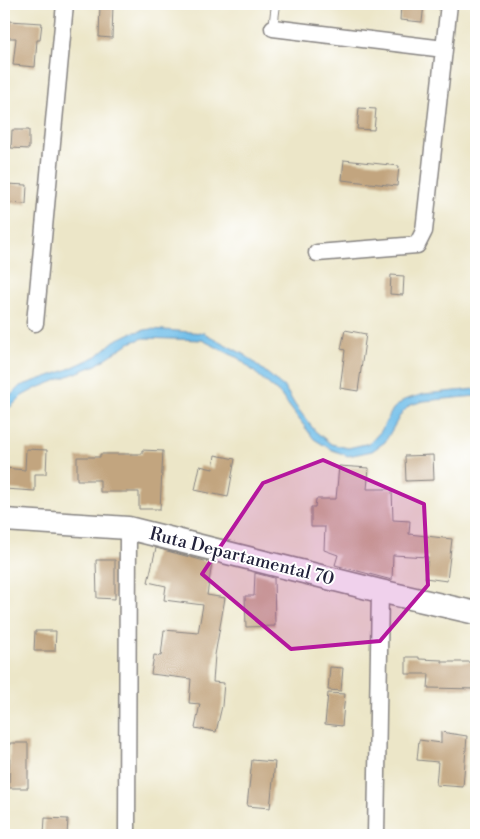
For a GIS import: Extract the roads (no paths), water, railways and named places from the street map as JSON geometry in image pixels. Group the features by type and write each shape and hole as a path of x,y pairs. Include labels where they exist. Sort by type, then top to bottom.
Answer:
{"main road":[{"name":"Ruta Departamental 70","path":"4,520 128,528 476,613"}],"street":[{"path":"35,323 65,4"},
{"path":"317,253 417,245 424,230 449,4"},
{"path":"273,28 444,49"},
{"path":"127,835 128,528"},
{"path":"376,835 380,591"}],"lane":[{"path":"273,28 276,4"}],"water":[{"path":"150,329 204,333 245,355 285,388 295,405 315,431 331,444 348,448 370,443 381,431 393,409 404,400 424,394 476,389 476,396 424,401 410,405 401,414 385,442 372,451 348,456 330,449 314,439 280,394 238,358 202,340 144,338 129,343 96,365 35,389 22,396 4,412 4,402 20,386 64,371 97,356 114,341 131,333"}]}
